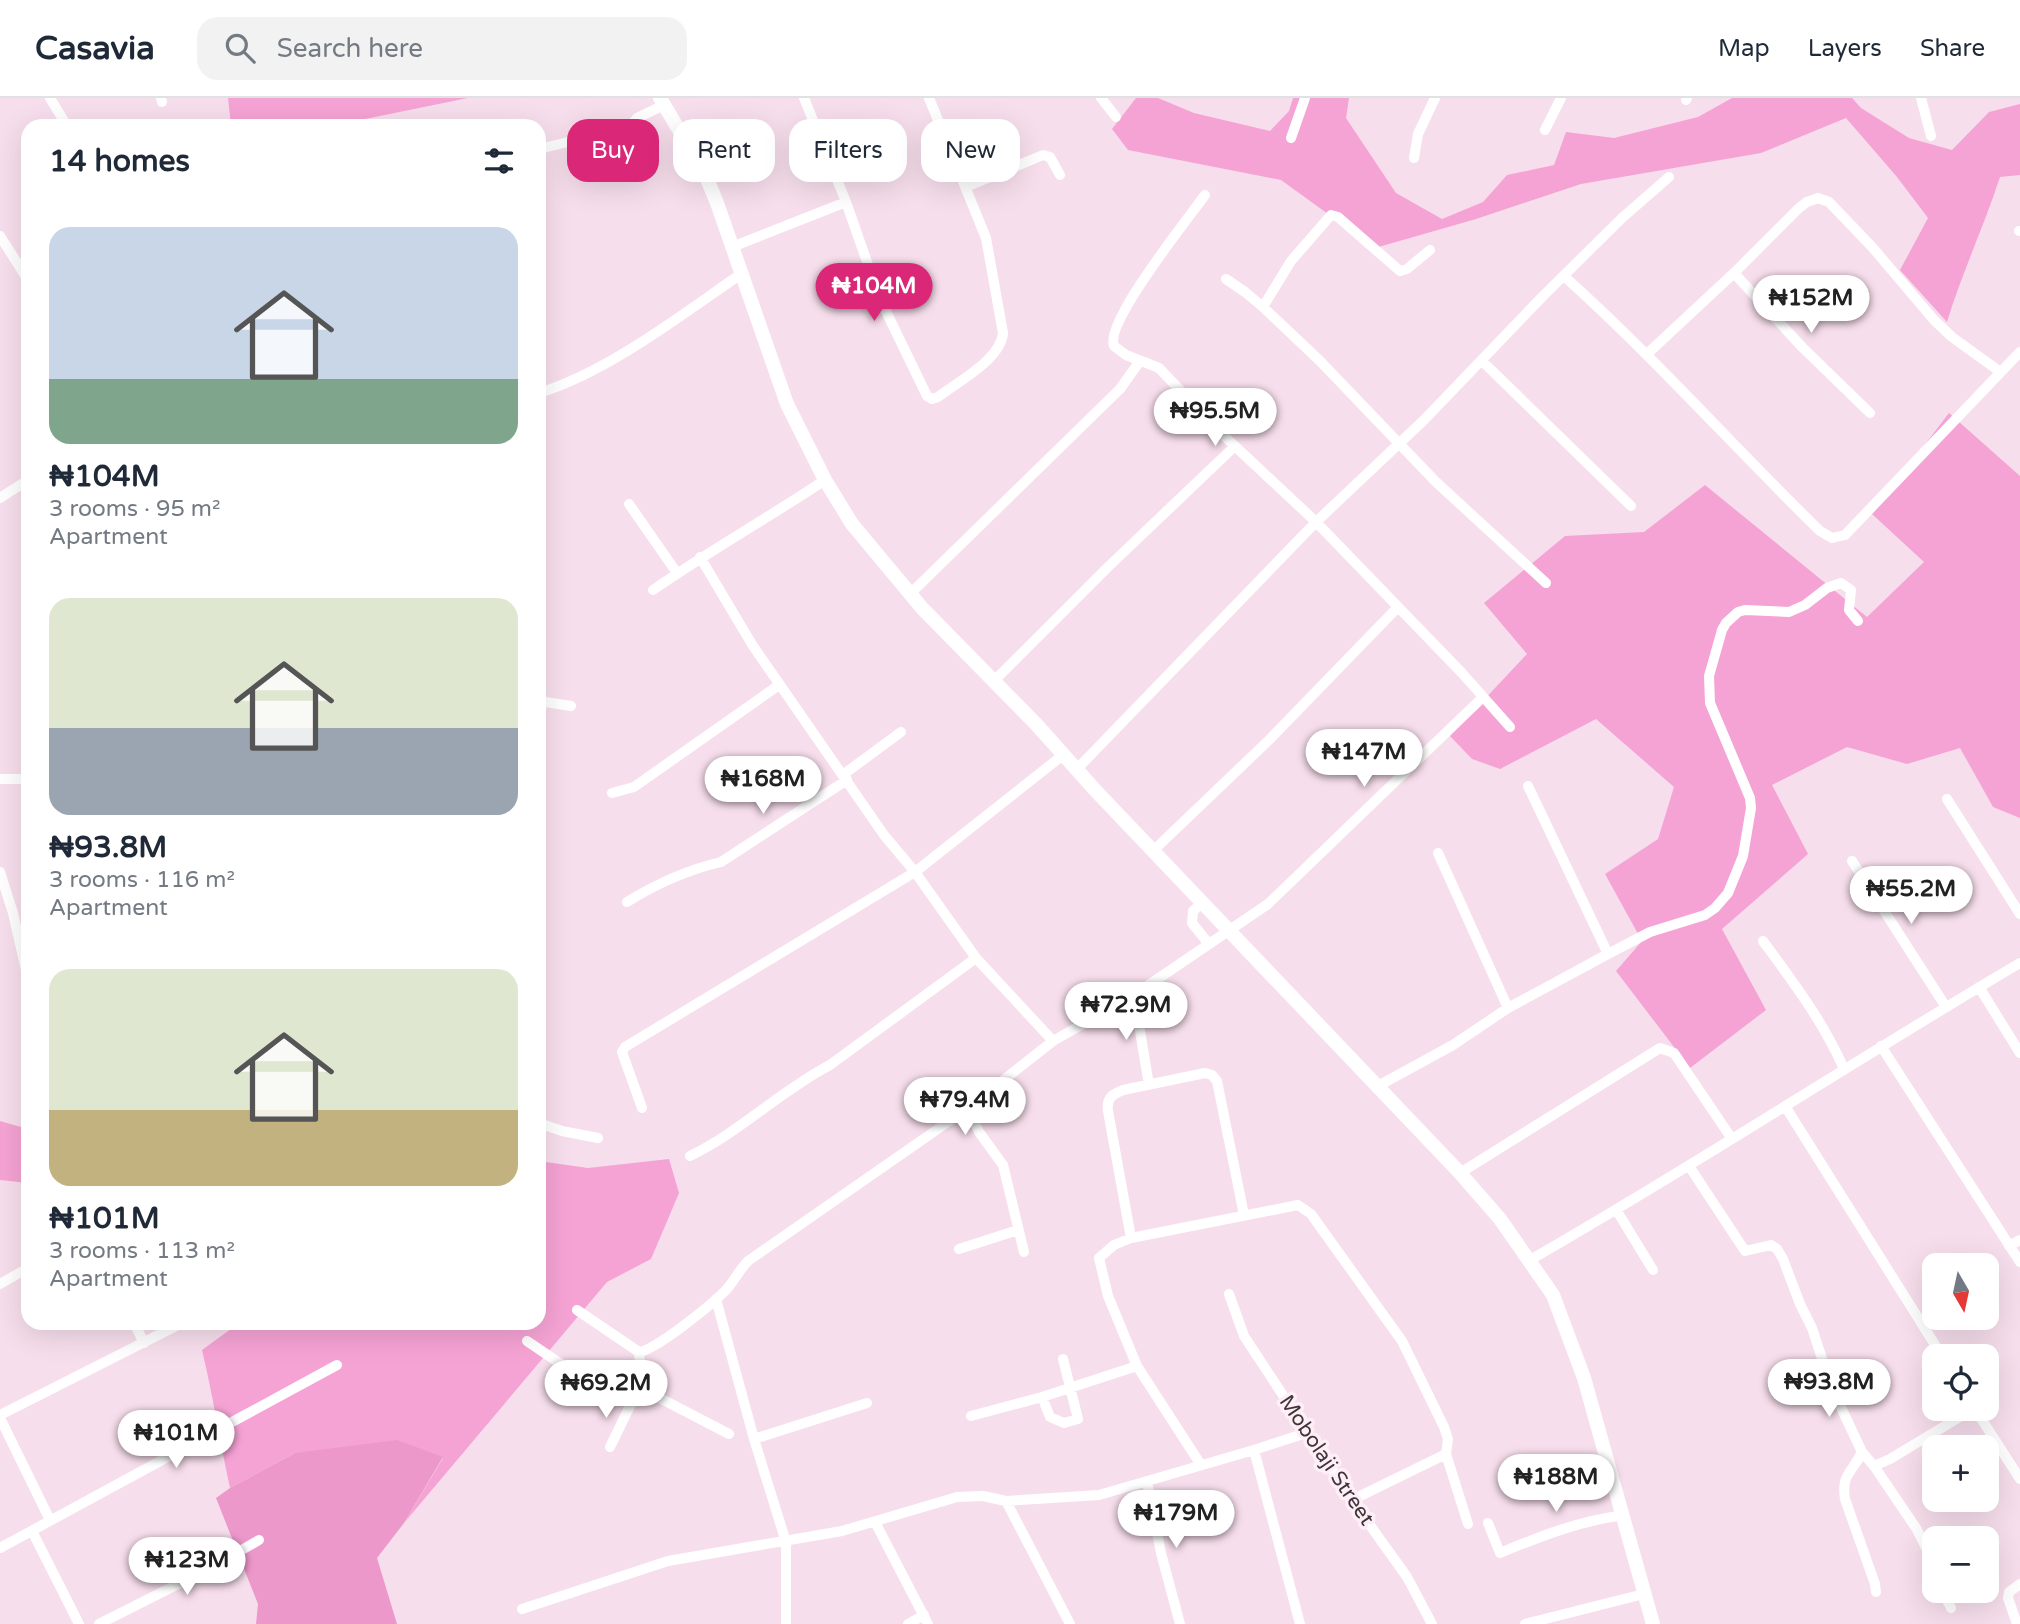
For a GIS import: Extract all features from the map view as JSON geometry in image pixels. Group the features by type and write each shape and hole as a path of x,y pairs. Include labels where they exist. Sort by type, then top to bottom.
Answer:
{"street":[{"path":"50,98 63,119"},
{"path":"804,98 846,202 880,299 927,396 934,399 990,358 1002,342 1002,321 986,238 929,98"},
{"path":"1101,98 1116,117"},
{"path":"1291,138 1305,98"},
{"path":"1414,158 1418,134 1435,98"},
{"path":"1545,130 1561,98"},
{"path":"1921,98 1931,136"},
{"path":"546,147 630,127 637,118 662,102 705,174 787,404 825,480 852,524 910,594 1230,929 1500,1219 1553,1295 1564,1320 1584,1378 1653,1624"},
{"path":"966,187 1043,155 1050,157 1060,175"},
{"path":"1077,768 1316,522 1482,361 1622,218 1669,177"},
{"path":"1205,195 1125,307 1112,337 1114,346 1126,355 1159,369 1235,446 1316,522 1510,727"},
{"path":"1647,354 1807,202 1824,198 1873,248 1934,320 1999,372"},
{"path":"732,247 846,202"},
{"path":"1263,307 1291,261 1331,215 1338,217 1401,271 1407,270 1430,250"},
{"path":"0,236 21,271"},
{"path":"0,262 11,256"},
{"path":"546,390 602,364 654,333 741,274"},
{"path":"1734,274 1802,347 1870,413"},
{"path":"1565,277 1647,354 1750,463 1820,531 1835,538 1845,536 2020,352"},
{"path":"1226,279 1263,307 1436,482 1546,583"},
{"path":"910,594 1120,389 1140,361"},
{"path":"1482,361 1631,506"},
{"path":"994,681 1235,446"},
{"path":"653,590 700,557 763,522 825,480"},
{"path":"0,498 21,484"},
{"path":"629,504 677,573"},
{"path":"700,557 753,646 884,835 915,872 975,958 1053,1041"},
{"path":"1378,1086 1453,1045 1508,1008 1608,954 1650,932 1705,915 1715,908 1728,893 1743,856 1751,808 1750,798 1710,703 1708,686 1715,649 1726,623 1738,612 1745,610 1789,612 1805,605 1827,588 1841,583 1851,590 1849,608 1858,621"},
{"path":"1154,850 1269,740 1398,607"},
{"path":"612,793 634,787 779,685"},
{"path":"639,1352 654,1346 716,1299 748,1261 968,1108 1053,1041 1134,995 1268,904 1483,697"},
{"path":"546,702 571,706"},
{"path":"846,780 845,774 901,732"},
{"path":"642,1108 622,1052 625,1046 915,872 1063,755"},
{"path":"0,779 21,779"},
{"path":"627,902 652,887 698,867 721,862 846,780"},
{"path":"1528,786 1608,954"},
{"path":"1947,799 2020,914"},
{"path":"1438,853 1508,1008"},
{"path":"1852,862 1946,1007"},
{"path":"0,872 21,948"},
{"path":"1203,902 1194,911 1192,923 1209,944"},
{"path":"1762,941 1813,1009 1832,1041 1844,1069"},
{"path":"690,1156 716,1143 789,1090 830,1065 975,958"},
{"path":"1530,1260 1617,1211 1881,1046 2020,963"},
{"path":"1979,987 2020,1053"},
{"path":"1134,995 1149,1085"},
{"path":"1881,1046 2020,1262"},
{"path":"1460,1173 1660,1048 1674,1053 1731,1139"},
{"path":"1131,1238 1107,1105 1113,1094 1205,1073 1215,1077 1244,1215"},
{"path":"1786,1106 1935,1344"},
{"path":"968,1108 979,1132 1003,1165 1024,1252"},
{"path":"546,1125 598,1138"},
{"path":"1689,1166 1745,1251 1771,1245 1777,1248 1812,1328 1831,1386 1862,1452 1922,1540"},
{"path":"1201,1465 1137,1366 1108,1296 1099,1262 1104,1252 1131,1238 1298,1205 1311,1214 1402,1340 1444,1427 1448,1439 1446,1454 1468,1524"},
{"path":"1617,1211 1653,1270"},
{"path":"958,1249 1018,1230"},
{"path":"2009,1246 2020,1240"},
{"path":"0,1284 21,1272"},
{"name":"Mobolaji Street","path":"1229,1294 1244,1336 1352,1500 1407,1577 1432,1624"},
{"path":"716,1299 786,1542 786,1624"},
{"path":"577,1310 639,1352"},
{"path":"138,1330 144,1343"},
{"path":"50,1520 0,1417 169,1330"},
{"path":"527,1341 586,1381 631,1404"},
{"path":"639,1352 639,1366 646,1377 647,1392"},
{"path":"1042,1396 1050,1417 1064,1423 1079,1419 1063,1359"},
{"path":"0,1548 338,1365"},
{"path":"971,1416 1137,1366"},
{"path":"610,1447 638,1393 647,1392 729,1434"},
{"path":"754,1438 867,1403"},
{"path":"1874,1466 1954,1421"},
{"path":"1982,1421 2020,1479"},
{"path":"522,1609 668,1561 786,1542 875,1522 957,1496 983,1496 1006,1501 1099,1495 1309,1432"},
{"path":"1254,1450 1300,1624"},
{"path":"1862,1452 1857,1463 1847,1473 1842,1486 1876,1592"},
{"path":"1352,1500 1446,1454"},
{"path":"1147,1482 1161,1553 1180,1624"},
{"path":"1006,1501 1070,1624"},
{"path":"1488,1523 1500,1553 1570,1526 1624,1515"},
{"path":"875,1522 926,1620 908,1624"},
{"path":"32,1531 79,1624"},
{"path":"99,1624 259,1540"},
{"path":"2017,1624 2008,1598 2009,1592 2020,1584"},
{"path":"1524,1624 1644,1594"},
{"path":"1948,1603 1951,1608"}],"shaded area":[{"path":"228,98 468,98 365,119 230,119"},
{"path":"1136,98 1158,98 1194,113 1270,131 1289,111 1293,98 1349,98 1346,118 1396,193 1442,219 1483,202 1507,175 1554,165 1566,132 1614,138 1698,117 1732,98 1852,98 1861,108 1909,138 1952,150 1989,112 2020,104 2020,175 2000,177 1947,322 1900,270 1928,218 1846,118 1761,153 1581,184 1476,219 1375,248 1281,180 1128,150 1112,129"},
{"path":"1949,413 2020,476 2020,818 1993,807 1960,748 1907,764 1847,747 1772,785 1808,854 1722,929 1766,1010 1690,1068 1616,971 1642,941 1605,874 1658,839 1674,787 1596,719 1500,769 1472,759 1450,736 1527,654 1484,603 1565,536 1644,532 1705,485 1867,617 1924,562 1872,514"},
{"path":"0,1121 21,1127 21,1182 0,1180"},
{"path":"669,1159 679,1193 651,1259 607,1282 404,1523 443,1458 295,1453 230,1488 202,1350 229,1330 546,1330 546,1162 588,1168"},
{"path":"397,1440 443,1457 404,1523 377,1558 397,1624 256,1624 258,1604 216,1498 295,1453"}]}
